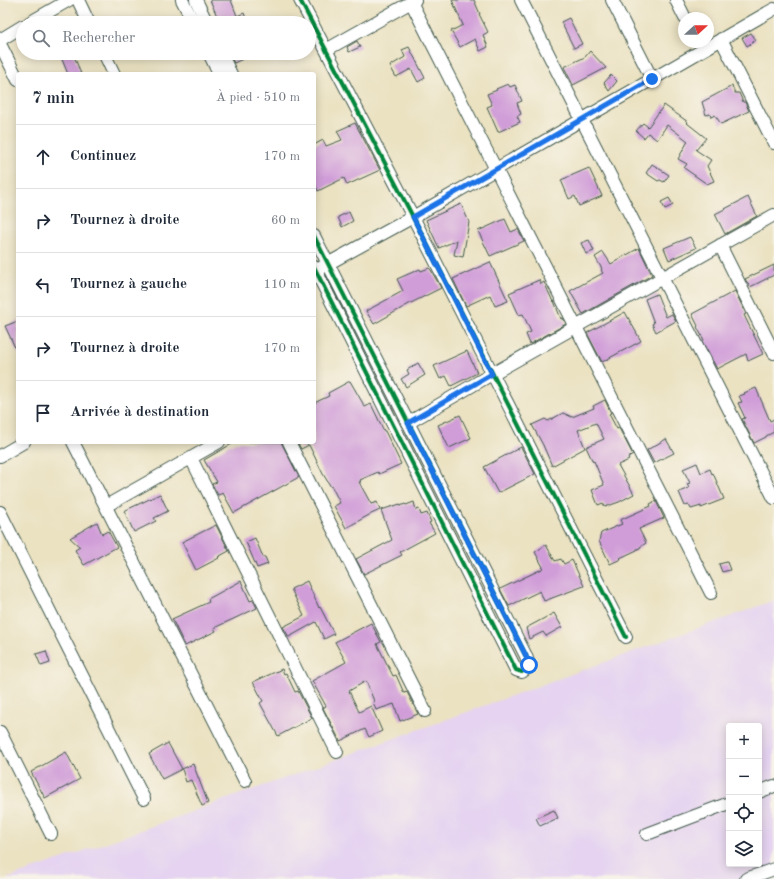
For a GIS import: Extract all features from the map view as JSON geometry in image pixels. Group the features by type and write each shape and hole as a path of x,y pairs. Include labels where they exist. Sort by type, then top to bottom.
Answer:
{"street":[{"path":"41,16 69,0"},
{"path":"78,0 86,16"},
{"path":"182,0 190,16"},
{"path":"196,0 204,16"},
{"path":"300,0 308,16"},
{"path":"521,0 774,498"},
{"path":"612,0 652,79"},
{"path":"676,0 682,12"},
{"path":"326,50 397,4 413,1 496,169 711,593"},
{"path":"714,41 721,39 774,9"},
{"path":"0,40 16,30"},
{"path":"316,31 413,217 626,637"},
{"path":"721,39 774,143"},
{"path":"0,44 16,76"},
{"path":"316,270 329,264 413,217 582,120 652,79 697,48"},
{"path":"107,60 113,72"},
{"path":"212,60 218,72"},
{"path":"224,60 230,72"},
{"path":"408,423 576,326 774,215"},
{"path":"316,240 526,656 529,665 522,672 516,670 316,272"},
{"path":"720,245 774,353"},
{"path":"1,452 19,444"},
{"path":"74,444 245,781"},
{"path":"106,506 216,444"},
{"path":"290,444 425,711"},
{"path":"191,458 337,752"},
{"path":"437,514 450,506"},
{"path":"0,512 144,799"},
{"path":"0,732 52,834"},
{"path":"762,791 774,786"},
{"path":"647,834 726,804"},
{"path":"746,879 774,869"}],"shaded area":[{"path":"774,600 774,879 6,879 743,612"}],"building":[{"path":"210,0 231,0 237,16 217,16"},
{"path":"452,0 474,0 488,32 483,35 488,47 480,51 475,39 460,47 451,31 463,25"},
{"path":"244,13 245,16 237,16"},
{"path":"569,18 582,44 574,48 561,22"},
{"path":"751,33 756,40 747,46 742,38"},
{"path":"357,41 360,47 349,52 347,47"},
{"path":"409,47 425,78 418,82 411,69 396,77 390,66 405,57 402,50"},
{"path":"590,51 606,68 573,85 564,67 585,57"},
{"path":"62,60 76,60 80,72 67,72"},
{"path":"232,60 241,60 234,63"},
{"path":"611,75 617,81 609,91 604,83"},
{"path":"508,84 510,87 515,85 522,101 517,103 521,114 517,116 520,122 498,132 487,107 492,105 487,94"},
{"path":"732,86 735,93 739,93 749,111 721,124 715,115 711,117 710,114 706,115 702,102"},
{"path":"664,105 688,122 687,123 706,138 696,150 711,160 707,166 714,181 707,184 684,168 687,164 678,159 688,141 667,125 657,140 648,133 644,138 636,131 643,123 648,127"},
{"path":"355,123 380,170 347,185 344,178 318,191 316,186 316,144 323,140 326,146 342,140 337,131"},
{"path":"652,164 669,175 664,182 660,180 658,181 646,173"},
{"path":"589,168 602,196 579,206 575,196 569,199 561,180"},
{"path":"748,197 757,216 725,234 715,214"},
{"path":"669,198 673,205 665,209 661,202"},
{"path":"461,204 469,222 463,257 454,255 457,240 439,248 426,220"},
{"path":"349,212 353,221 342,227 338,217"},
{"path":"505,219 511,232 518,229 524,241 490,256 478,231"},
{"path":"690,237 696,248 669,260 664,248"},
{"path":"589,240 594,251 586,254 581,243"},
{"path":"639,248 652,275 583,314 570,291 603,273 595,257 603,252 611,264"},
{"path":"490,262 508,301 495,306 490,295 466,306 453,279"},
{"path":"774,265 774,275 750,287 745,279"},
{"path":"429,268 441,288 374,324 366,311 403,291 397,279 420,269 421,271"},
{"path":"539,280 541,284 544,282 561,319 563,318 566,324 530,344 526,334 531,332 523,314 519,315 509,293"},
{"path":"735,291 746,314 744,315 763,354 748,361 746,354 717,369 702,341 704,340 692,314"},
{"path":"657,294 666,317 672,314 676,321 656,332 652,324 654,323 645,299"},
{"path":"625,312 641,341 602,362 587,333"},
{"path":"16,322 16,350 5,326"},
{"path":"467,351 477,373 451,386 446,376 440,379 434,366"},
{"path":"418,363 425,375 406,387 401,379 409,374 407,370"},
{"path":"350,381 365,407 371,404 401,464 379,474 378,472 360,480 361,482 359,482 371,504 377,502 380,510 346,528 334,506 340,503 323,474 309,445 301,449 298,444 316,444 316,402 329,396 328,393"},
{"path":"756,388 770,421 774,419 774,432 754,443 742,419 745,418 738,403 742,402 739,396"},
{"path":"605,400 611,413 609,414 617,429 619,428 633,455 628,458 629,460 618,465 634,494 605,507 603,503 598,505 592,490 604,485 594,461 593,462 586,447 604,439 596,423 578,430 585,448 552,466 532,425 545,419 548,421 563,413 572,417 594,408 593,406"},
{"path":"460,415 471,438 449,448 438,425"},
{"path":"666,439 674,453 654,463 647,450"},
{"path":"232,444 282,444 299,477 234,513 223,493 218,495 212,484 217,482 204,460"},
{"path":"521,447 535,474 498,493 484,467"},
{"path":"697,463 701,473 710,469 712,474 713,473 724,499 701,508 701,506 691,509 689,505 685,506 679,492 689,488 687,484 690,483 683,469"},
{"path":"160,494 168,511 154,518 156,521 134,532 124,511"},
{"path":"656,501 664,518 639,529 646,543 637,550 610,564 599,541 601,533 622,524 620,520 651,506 650,504"},
{"path":"414,502 416,510 419,509 421,515 427,513 431,522 429,523 435,533 400,552 402,555 364,574 356,559 392,540 381,510 400,504 400,506"},
{"path":"97,522 102,534 108,531 117,547 84,565 75,550 80,547 70,538"},
{"path":"216,525 229,551 196,570 182,542"},
{"path":"255,538 263,557 265,557 268,564 257,568 246,542"},
{"path":"546,545 555,561 561,559 564,564 572,560 584,586 544,601 540,591 509,606 500,589 542,569 543,567 535,552"},
{"path":"727,562 730,570 722,572 719,564"},
{"path":"241,581 250,601 253,600 257,608 214,628 216,631 185,646 172,619 209,602 208,599"},
{"path":"307,581 319,608 320,607 334,634 324,639 316,622 289,637 283,627 304,616 291,589"},
{"path":"554,613 562,627 546,636 543,632 529,639 526,628"},
{"path":"371,623 381,642 377,644 393,676 396,675 404,693 407,692 418,714 400,721 394,704 376,710 366,681 349,691 359,712 371,706 382,731 369,737 365,729 340,741 323,708 326,706 312,681 346,662 335,642"},
{"path":"46,651 50,663 41,666 36,654"},
{"path":"282,669 284,674 286,673 295,692 298,691 312,718 278,736 260,703 263,701 253,682"},
{"path":"168,743 182,769 162,779 149,754"},
{"path":"66,752 80,779 45,798 31,772"},
{"path":"193,764 208,803 202,806 191,780 186,782 182,769"},
{"path":"554,810 558,818 540,826 536,818"}],"cycle path":[{"path":"300,0 308,16"},
{"path":"316,31 413,217 626,637"},
{"path":"316,240 526,656 529,665 522,672 516,670 316,271"}],"route":[{"path":"529,665 526,656 408,423 492,374 413,217 652,79"}]}
